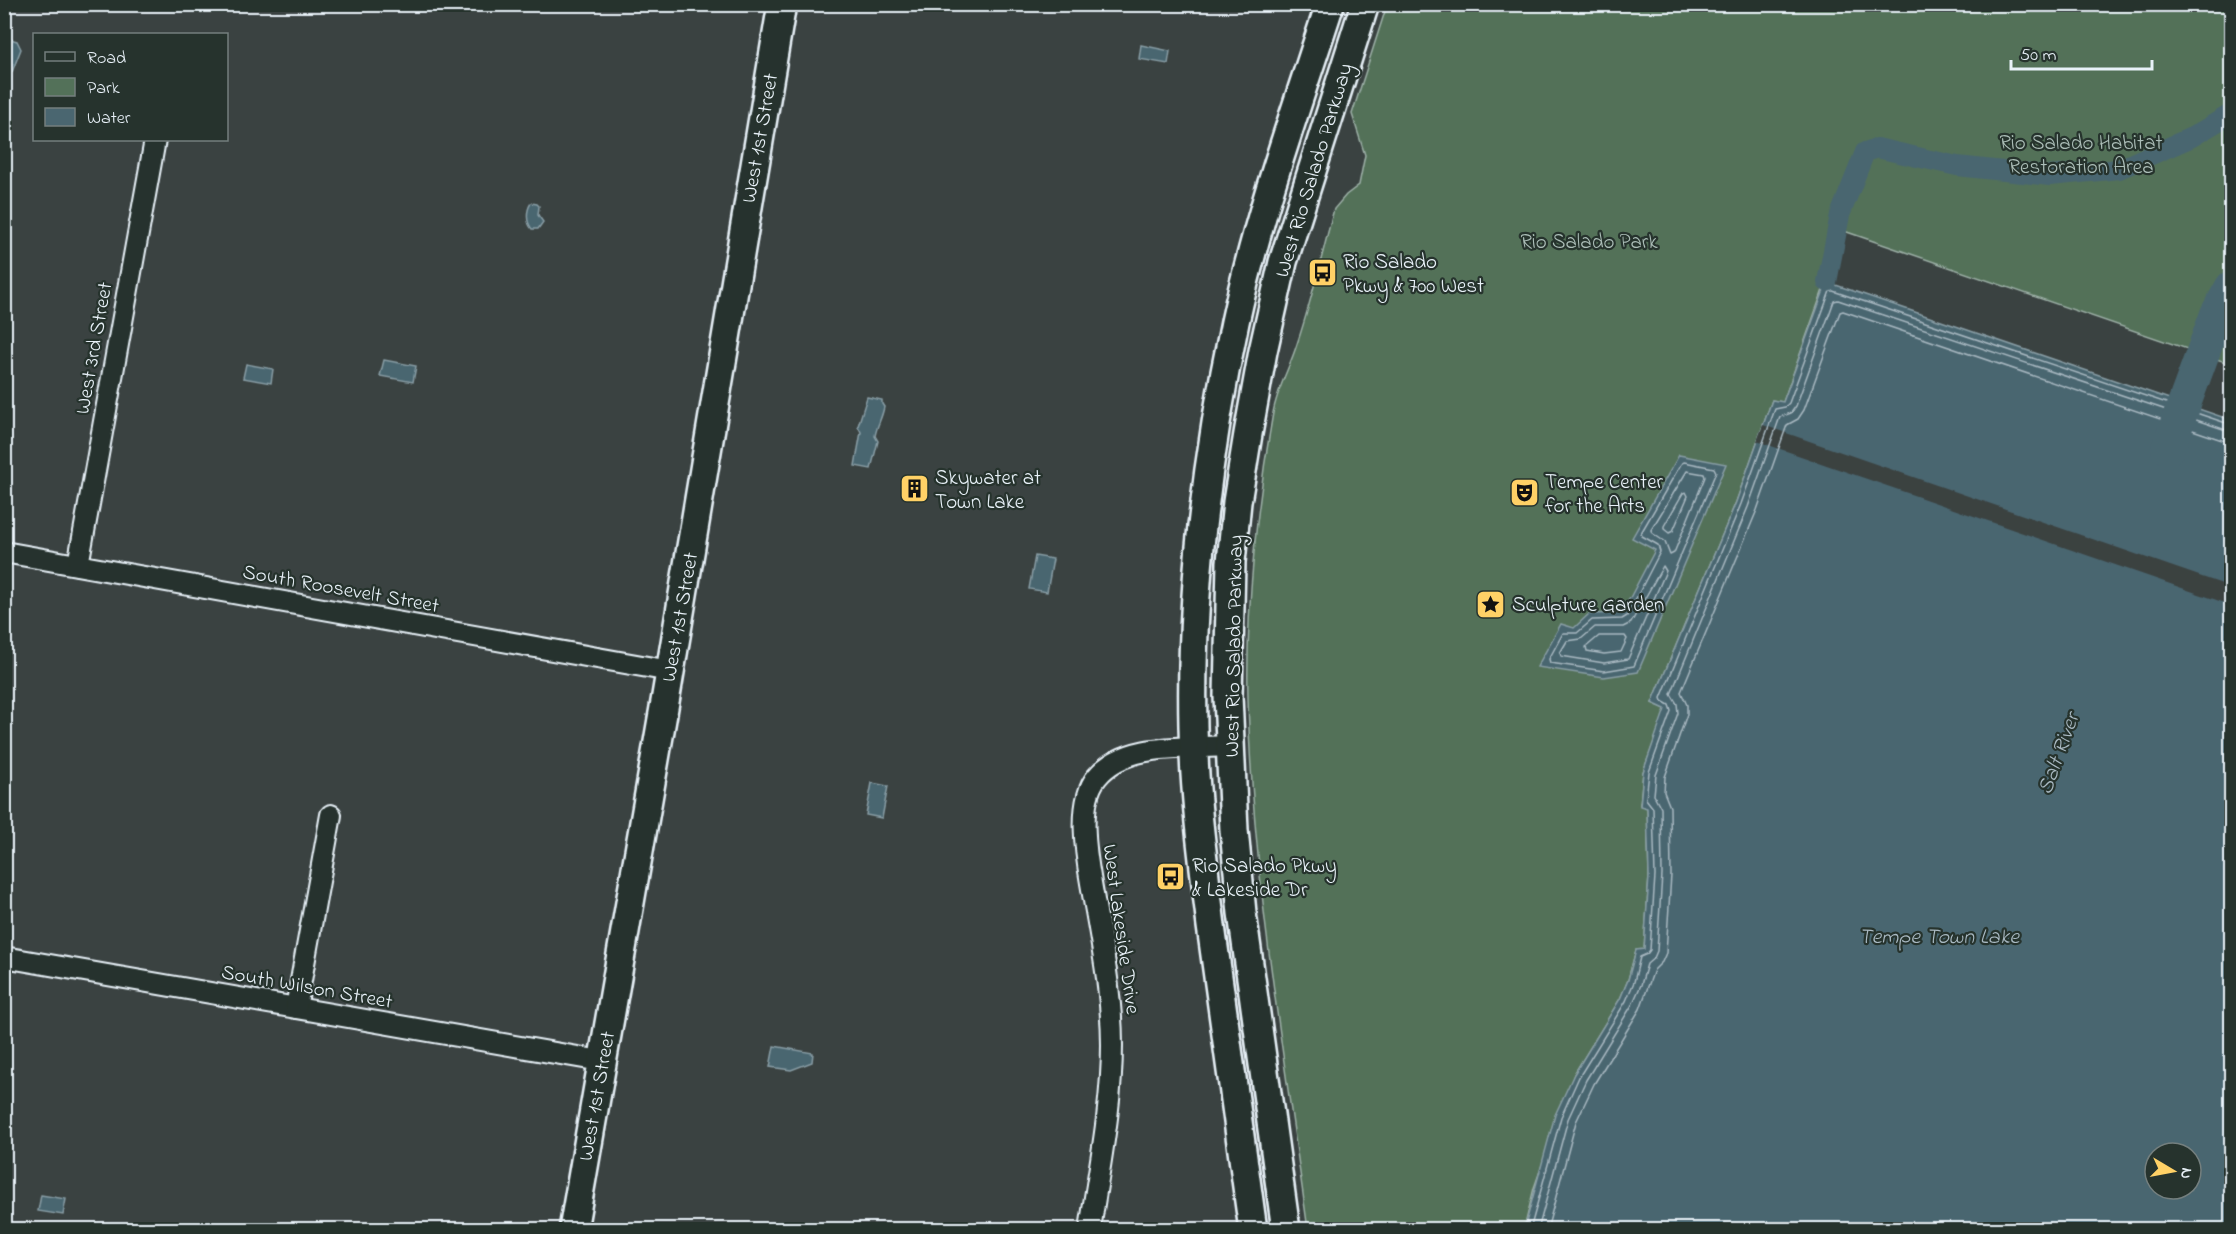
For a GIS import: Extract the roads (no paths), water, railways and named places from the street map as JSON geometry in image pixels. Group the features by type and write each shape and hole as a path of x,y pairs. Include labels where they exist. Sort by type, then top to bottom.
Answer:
{"main road":[{"name":"West 1st Street","path":"573,1230 782,4"},
{"name":"West Rio Salado Parkway","path":"1253,1230 1205,881 1194,748 1195,634 1201,545 1212,454 1236,321 1262,219 1330,4"},
{"name":"West Rio Salado Parkway","path":"1286,1230 1242,913 1233,830 1228,696 1231,562 1252,413 1265,341 1286,250 1365,4"}],"street":[{"name":"West 3rd Street","path":"78,565 155,141"},
{"name":"South Roosevelt Street","path":"4,552 670,671"},
{"name":"West Lakeside Drive","path":"1090,1230 1109,1107 1112,1046 1111,1015 1089,867 1085,822 1089,787 1109,764 1127,755 1153,750 1229,747"},
{"path":"296,1008 331,815"},
{"name":"South Wilson Street","path":"4,957 602,1061"}],"water":[{"path":"10,39 17,41 21,49 12,72 5,72 5,50"},
{"path":"1141,45 1170,51 1168,64 1139,59"},
{"path":"531,203 539,206 538,215 543,222 538,229 532,229 528,220"},
{"name":"Tempe Town Lake","path":"1827,282 2231,420 2231,1229 1524,1230 1555,1115 1574,1074 1620,999 1636,950 1644,949 1649,876 1647,808 1640,806 1643,772 1665,709 1652,703 1736,502 1772,400 1783,402"},
{"path":"384,360 416,366 413,382 380,376"},
{"path":"246,364 273,369 271,383 243,378"},
{"path":"867,397 882,400 884,407 875,436 878,441 871,469 855,466 861,432 858,426"},
{"path":"1679,455 1726,464 1638,672 1604,677 1537,667 1561,624 1574,628 1589,614 1622,613 1655,550 1632,538"},
{"path":"1035,556 1053,559 1047,592 1029,589"},
{"path":"872,783 888,786 882,818 866,815"},
{"path":"774,1046 813,1053 812,1062 791,1070 770,1067"},
{"path":"41,1195 66,1199 63,1215 38,1211"}],"waterway":[{"path":"1827,282 1840,215 1865,152 1877,148 1957,166 2050,176 2119,169 2192,137 2232,113"},
{"name":"Salt River","path":"2168,448 2217,314 2232,287"}],"place":[{"name":"Rio Salado Pkwy & 700 West","path":"1322,273"},
{"name":"Skywater at Town Lake","path":"914,489"},
{"name":"Tempe Center for the Arts","path":"1524,493"},
{"name":"Sculpture Garden","path":"1491,604"},
{"name":"Rio Salado Pkwy & Lakeside Dr","path":"1171,877"}],"park label":[{"name":"Rio Salado Habitat Restoration Area","path":"2081,154"},
{"name":"Rio Salado Park","path":"1589,241"}]}
